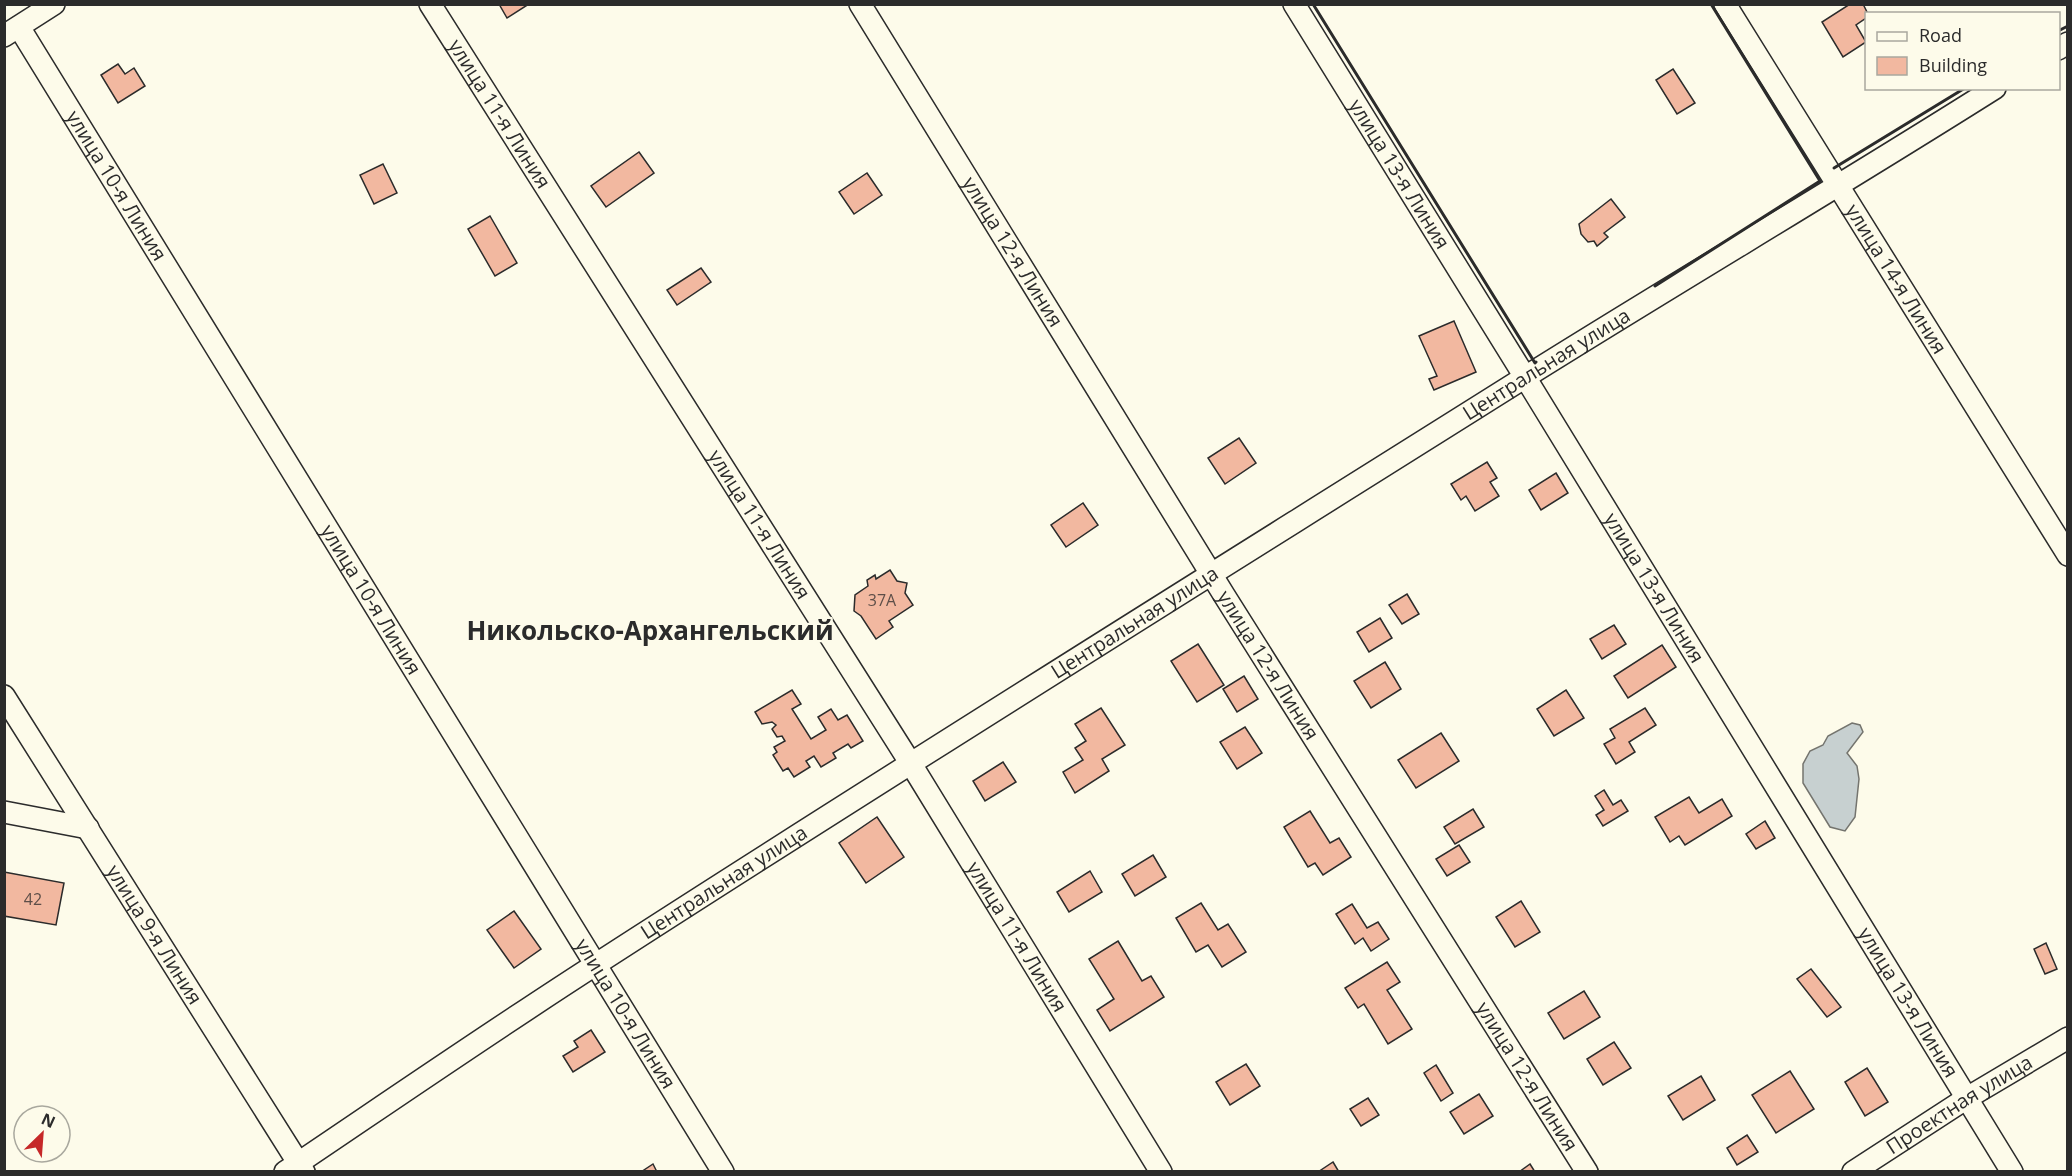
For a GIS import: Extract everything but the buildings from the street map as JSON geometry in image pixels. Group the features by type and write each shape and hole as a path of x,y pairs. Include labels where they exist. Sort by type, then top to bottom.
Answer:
{"street":[{"path":"12,32 54,4"},
{"name":"улица 11-я Линия","path":"430,4 911,764 1161,1172"},
{"name":"улица 12-я Линия","path":"860,4 1211,573 1587,1172"},
{"name":"улица 13-я Линия","path":"1294,4 2012,1172"},
{"name":"улица 14-я Линия","path":"1725,4 2067,555"},
{"name":"улица 10-я Линия","path":"12,32 723,1172"},
{"name":"Центральная улица","path":"296,1168 595,965 1211,573 1525,377 1839,187 1992,90"},
{"name":"улица 9-я Линия","path":"4,696 296,1168"},
{"path":"4,812 87,828"},
{"name":"Проектная улица","path":"1852,1172 1967,1098 2067,1038"}],"shaded area":[{"path":"1852,723 1860,725 1863,732 1847,753 1857,766 1859,779 1855,817 1845,831 1830,827 1803,783 1803,764 1810,751 1823,745 1828,736"}],"wall":[{"path":"1313,4 1536,362"},
{"path":"1655,286 1820,181 1711,4"},
{"path":"2060,30 2068,26"},
{"path":"1834,168 1962,90"}],"district":[{"name":"Никольско-Архангельский","path":"650,631"}]}
